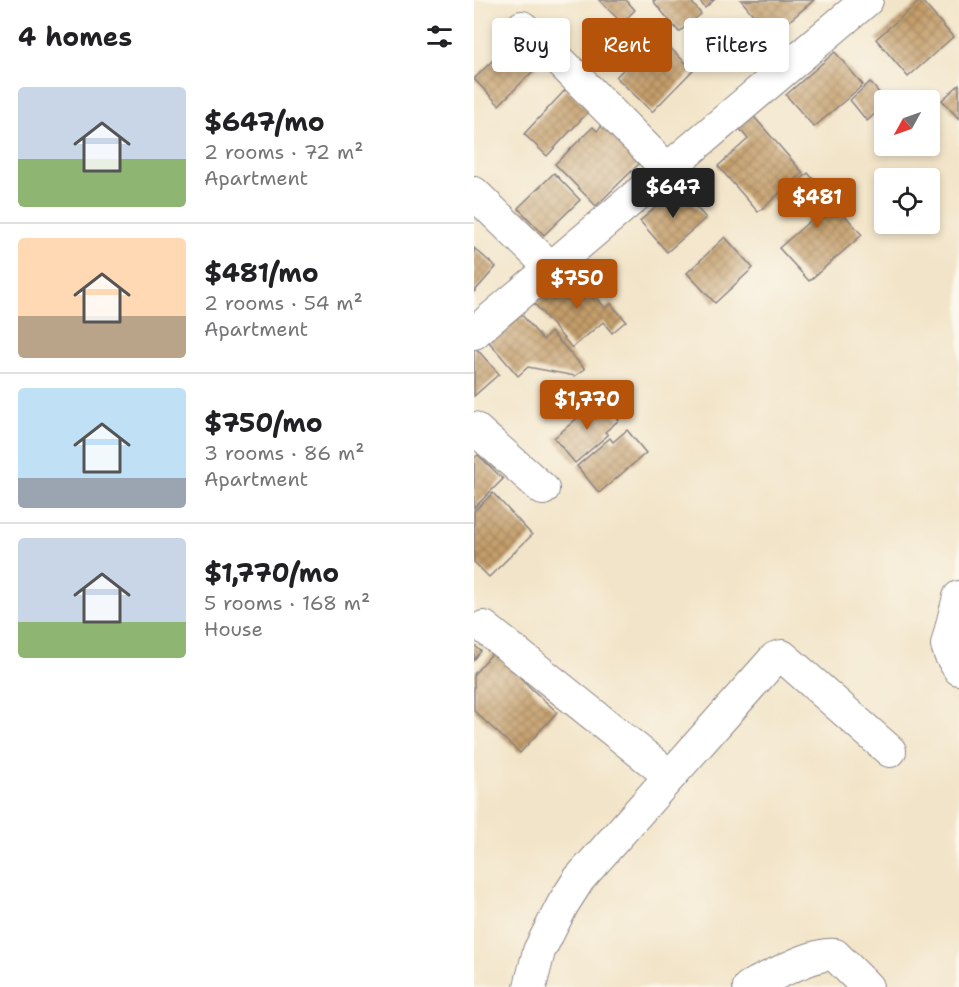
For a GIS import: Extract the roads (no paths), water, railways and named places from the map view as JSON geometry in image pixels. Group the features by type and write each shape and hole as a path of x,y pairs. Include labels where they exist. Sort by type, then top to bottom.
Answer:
{"street":[{"path":"474,333 667,169 851,5"},
{"path":"570,71 667,169"},
{"path":"474,193 551,268"},
{"path":"474,428 543,489"},
{"path":"959,597 947,645 959,669"},
{"path":"484,627 670,776"},
{"path":"530,987 539,951 579,879 775,658 782,656 890,751"},
{"path":"749,987 814,957 829,954 835,955 867,987"}]}
